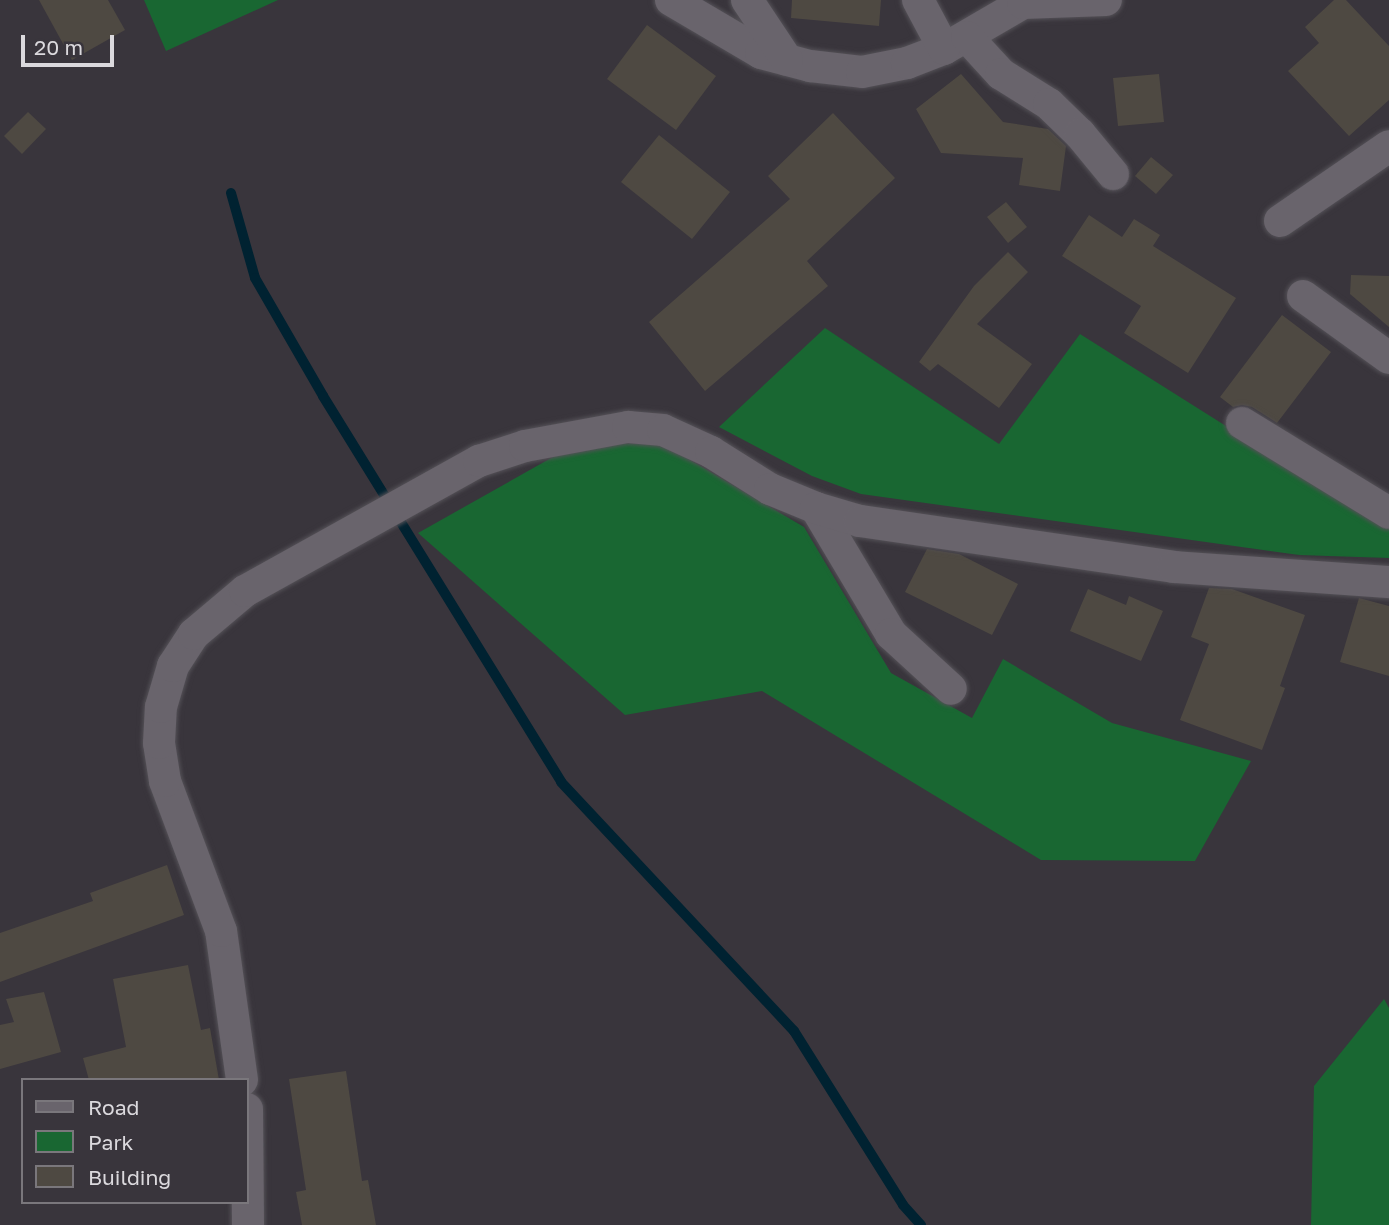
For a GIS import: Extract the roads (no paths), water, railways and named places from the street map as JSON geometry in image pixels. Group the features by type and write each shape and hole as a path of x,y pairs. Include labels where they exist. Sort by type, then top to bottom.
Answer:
{"street":[{"path":"671,0 761,53 862,72 907,63 955,43 1023,3 1106,0"},
{"path":"747,0 787,60"},
{"path":"918,0 955,43 1049,104 1080,134 1113,174"},
{"path":"1280,221 1389,146"},
{"path":"1303,296 1389,358"},
{"path":"1242,423 1389,513"},
{"path":"242,1078 221,931 165,781 159,743 161,707 173,666 194,634 245,591 452,474 525,446 628,427 663,430 711,452 770,489 816,509 860,521 1174,566 1389,582"},
{"path":"816,509 891,635 951,689"},
{"path":"248,1204 248,1225"}],"waterway":[{"path":"231,193 255,278 323,396 561,782 794,1031 903,1205 921,1225"}]}
